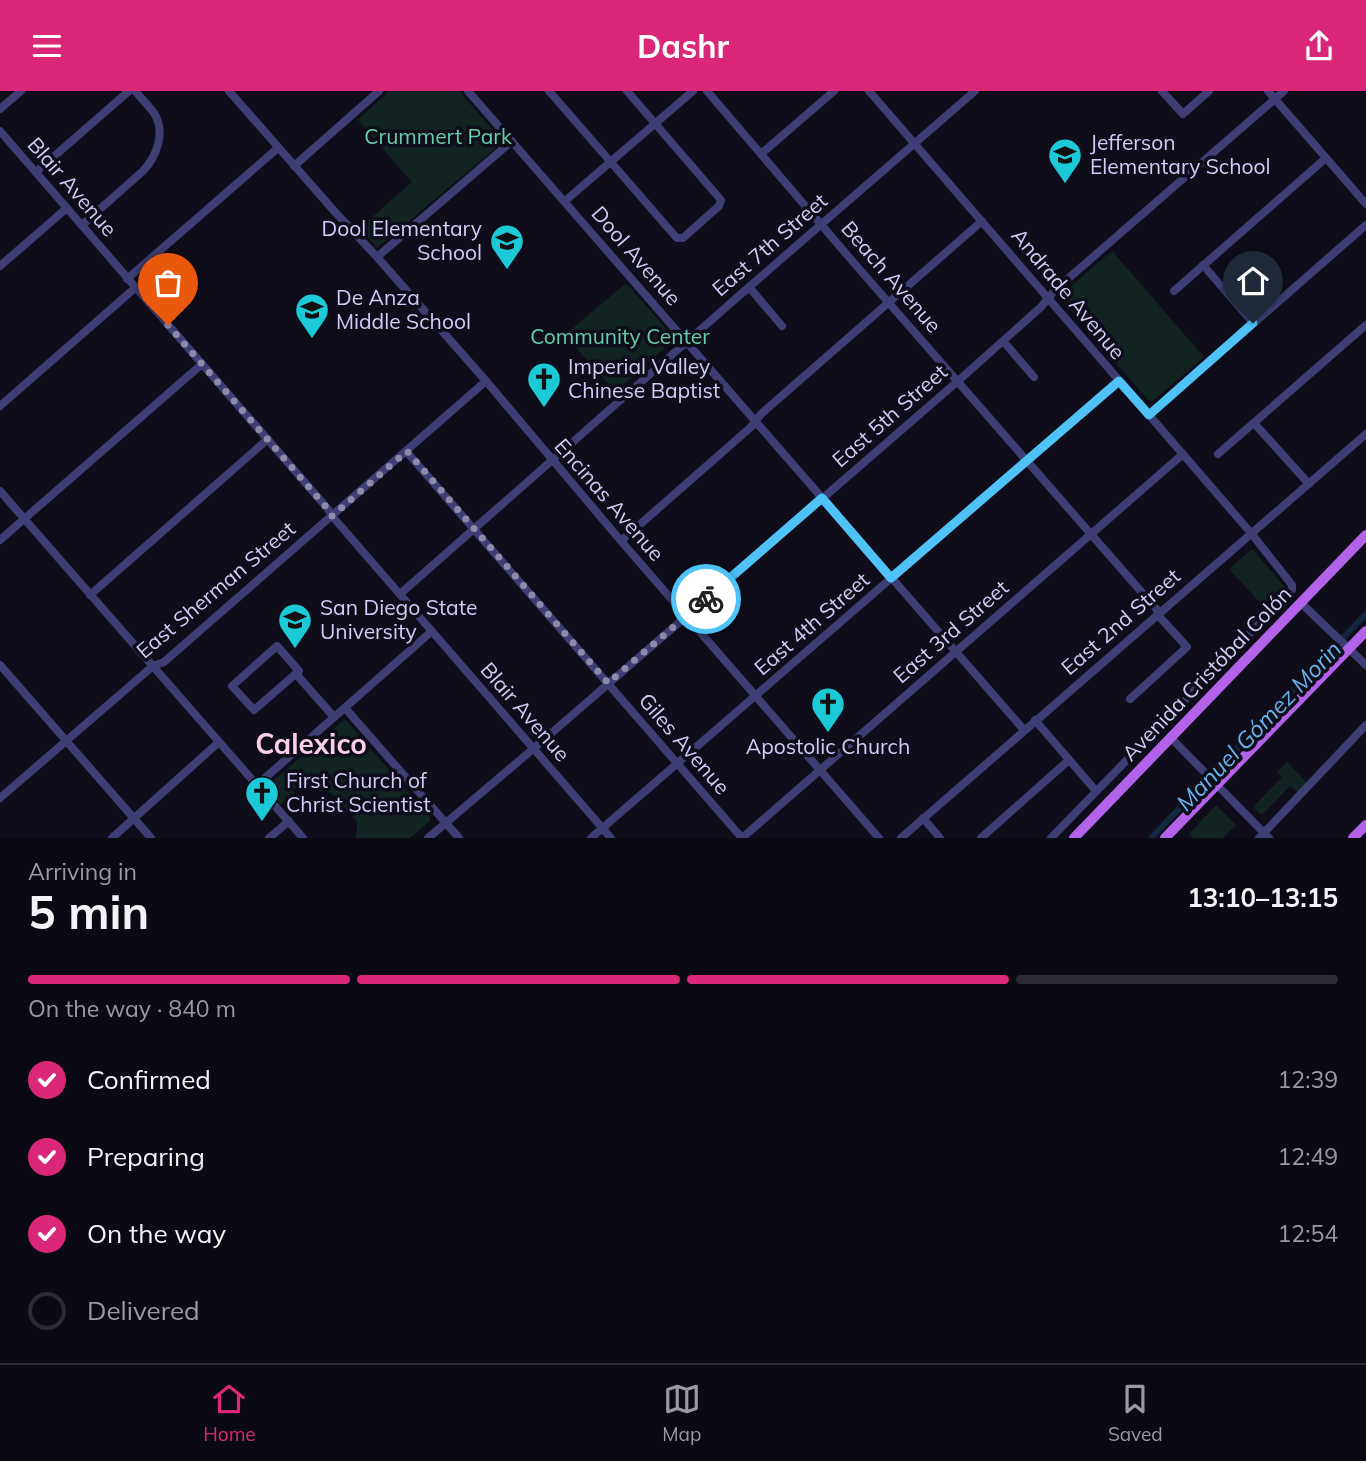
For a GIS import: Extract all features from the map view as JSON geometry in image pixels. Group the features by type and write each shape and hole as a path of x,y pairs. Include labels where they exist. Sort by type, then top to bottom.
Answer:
{"main road":[{"name":"Avenida Cristóbal Colón","path":"1074,838 1366,535"},
{"path":"1165,838 1366,631"},
{"path":"1353,838 1366,825"}],"street":[{"path":"0,109 21,91"},
{"path":"36,172 129,91"},
{"path":"82,225 143,171 152,162 157,151 157,120 135,91"},
{"name":"Encinas Avenue","path":"229,91 486,381 879,838"},
{"path":"294,166 379,91"},
{"name":"Dool Avenue","path":"468,91 1024,730"},
{"path":"549,91 675,236 683,237 719,206 721,200 626,91"},
{"path":"565,201 693,91"},
{"name":"Beach Avenue","path":"707,91 1187,647 1130,699"},
{"path":"761,154 834,91"},
{"name":"Andrade Avenue","path":"869,91 1251,533 1292,585 1292,590 1096,791"},
{"name":"East 7th Street","path":"400,594 975,91"},
{"path":"1163,91 1183,114 1209,91"},
{"path":"1268,91 1366,204"},
{"name":"East 5th Street","path":"428,838 958,381 1041,307 1072,275 1284,91"},
{"name":"Blair Avenue","path":"0,131 611,838"},
{"path":"377,257 512,141"},
{"path":"127,279 278,148"},
{"path":"1174,291 1326,158"},
{"path":"0,266 67,208"},
{"path":"621,541 761,414 982,221"},
{"path":"1149,415 1366,225"},
{"path":"1203,265 1253,323"},
{"path":"749,287 782,326"},
{"path":"0,406 135,288"},
{"path":"1217,454 1366,325"},
{"path":"1003,341 1034,377"},
{"path":"0,540 202,364"},
{"name":"East Sherman Street","path":"0,798 153,666 164,662 486,381"},
{"name":"East 4th Street","path":"591,838 1119,381"},
{"path":"1254,423 1309,484"},
{"name":"East 2nd Street","path":"901,838 1366,434"},
{"path":"90,595 268,439"},
{"name":"Giles Avenue","path":"407,451 742,838"},
{"name":"East 3rd Street","path":"742,838 1183,454"},
{"path":"0,491 303,838"},
{"path":"1301,603 1366,665"},
{"path":"257,785 432,631"},
{"path":"277,646 299,671 296,674 254,710 232,686 277,646"},
{"path":"0,665 151,838"},
{"path":"296,674 334,717"},
{"path":"345,708 459,838"},
{"path":"1035,720 1096,791 1051,838"},
{"path":"1172,739 1264,836 1366,725"},
{"path":"112,838 219,743"},
{"path":"981,838 1069,760"},
{"path":"923,818 940,838"},
{"path":"269,838 289,821"}],"green space":[{"name":"Crummert Park","path":"389,91 459,91 503,142 377,248 360,228 412,182 358,120"},
{"path":"1112,251 1204,357 1153,401 1148,400 1061,299 1061,295"},
{"name":"Community Center","path":"626,283 675,339 615,392 565,335"},
{"path":"1252,549 1284,586 1264,607 1229,569"},
{"path":"344,720 430,818 429,822 410,838 356,838 356,820 329,792 293,788 294,795 281,805 267,788"},
{"path":"1287,762 1308,784 1299,794 1290,786 1262,815 1253,807 1282,777 1277,772"},
{"path":"1216,805 1236,825 1223,838 1193,838 1189,834"}],"waterway":[{"name":"Manuel Gómez Morin","path":"1151,838 1366,614"}],"way so far":[{"path":"168,325 332,516 407,451 608,683 706,599"}],"place":[{"name":"Jefferson Elementary School","path":"1065,185"},
{"name":"Dool Elementary School","path":"507,271"},
{"name":"De Anza Middle School","path":"312,340"},
{"name":"Imperial Valley Chinese Baptist","path":"544,409"},
{"name":"San Diego State University","path":"295,650"},
{"name":"Apostolic Church","path":"828,734"},
{"name":"First Church of Christ Scientist","path":"262,823"}],"district":[{"name":"Calexico","path":"311,744"}],"route":[{"path":"706,599 822,498 891,578 1119,381 1149,415 1253,323"}]}
